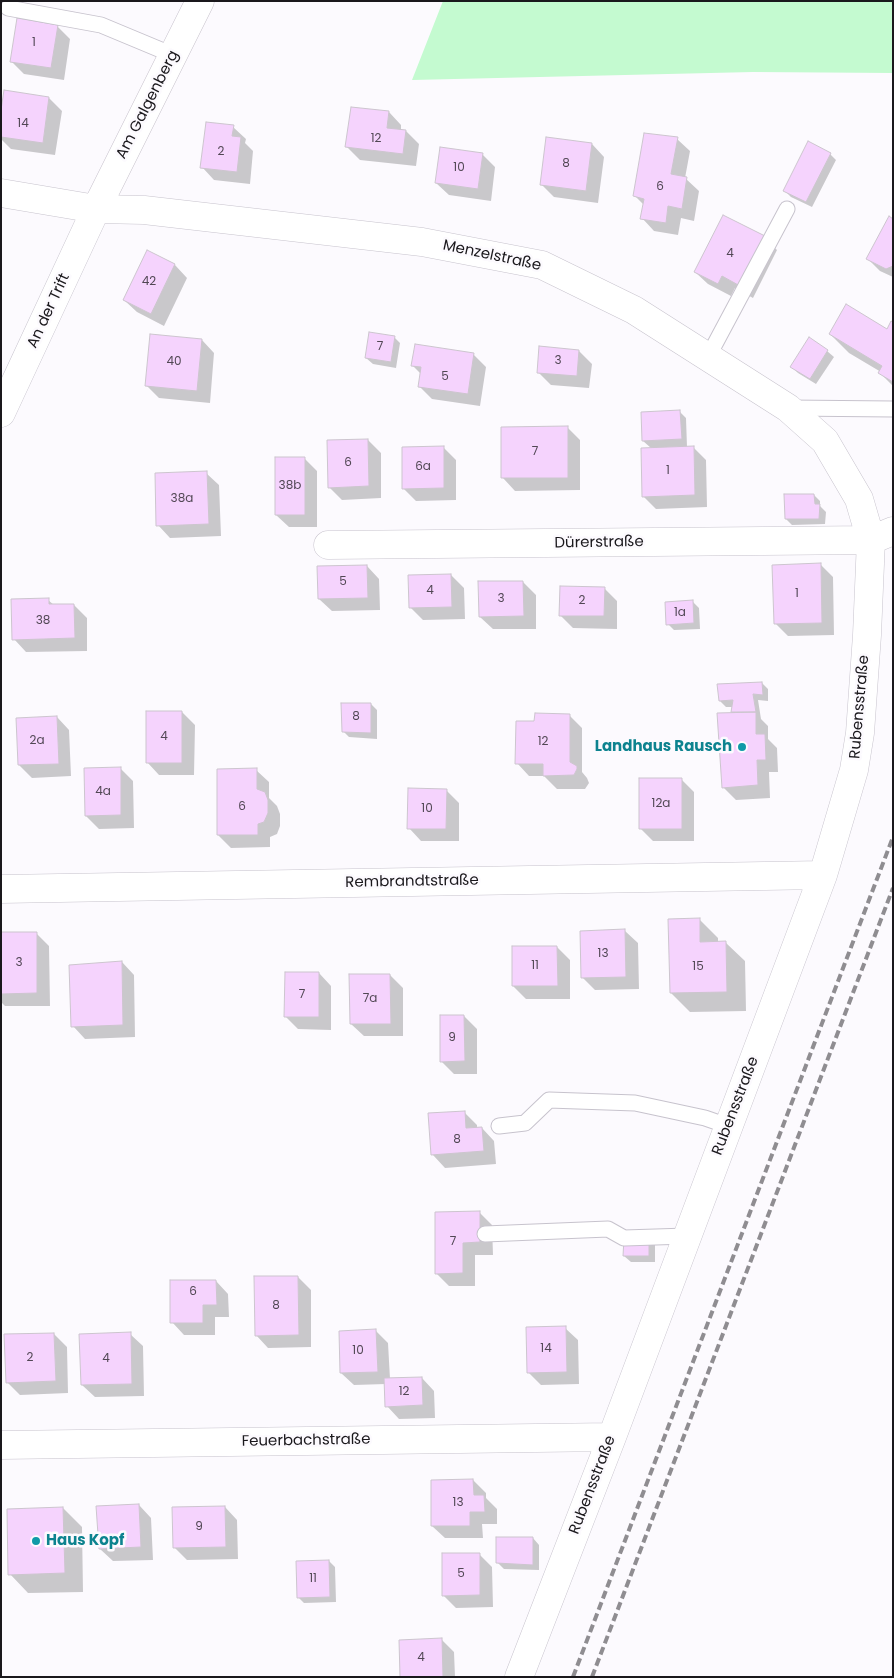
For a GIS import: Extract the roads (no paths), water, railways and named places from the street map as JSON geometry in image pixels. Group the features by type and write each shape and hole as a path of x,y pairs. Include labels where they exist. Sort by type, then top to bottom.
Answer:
{"street":[{"name":"Am Galgenberg","path":"96,209 200,1"},
{"name":"Menzelstraße","path":"1,193 96,209 144,210 422,242 542,265 634,310 788,408 825,441 882,536"},
{"name":"An der Trift","path":"1,413 96,209"},
{"name":"Dürerstraße","path":"328,546 882,536"},
{"name":"Rubensstraße","path":"519,1677 612,1437 823,875 854,770 860,733 867,635 882,536"},
{"name":"Rembrandtstraße","path":"1,889 823,875"},
{"name":"Feuerbachstraße","path":"1,1445 612,1437"}],"lane":[{"path":"8,8 101,25 173,55"},
{"path":"708,357 787,209"},
{"path":"788,408 893,408"},
{"path":"499,1126 525,1123 549,1100 635,1103 705,1118 728,1126"},
{"path":"485,1234 608,1229 624,1238 687,1236"}],"railway":[{"path":"573,1677 893,837"},
{"path":"592,1677 893,888"}],"place":[{"name":"Landhaus Rausch","path":"742,747"},
{"name":"Haus Kopf","path":"36,1541"}]}
